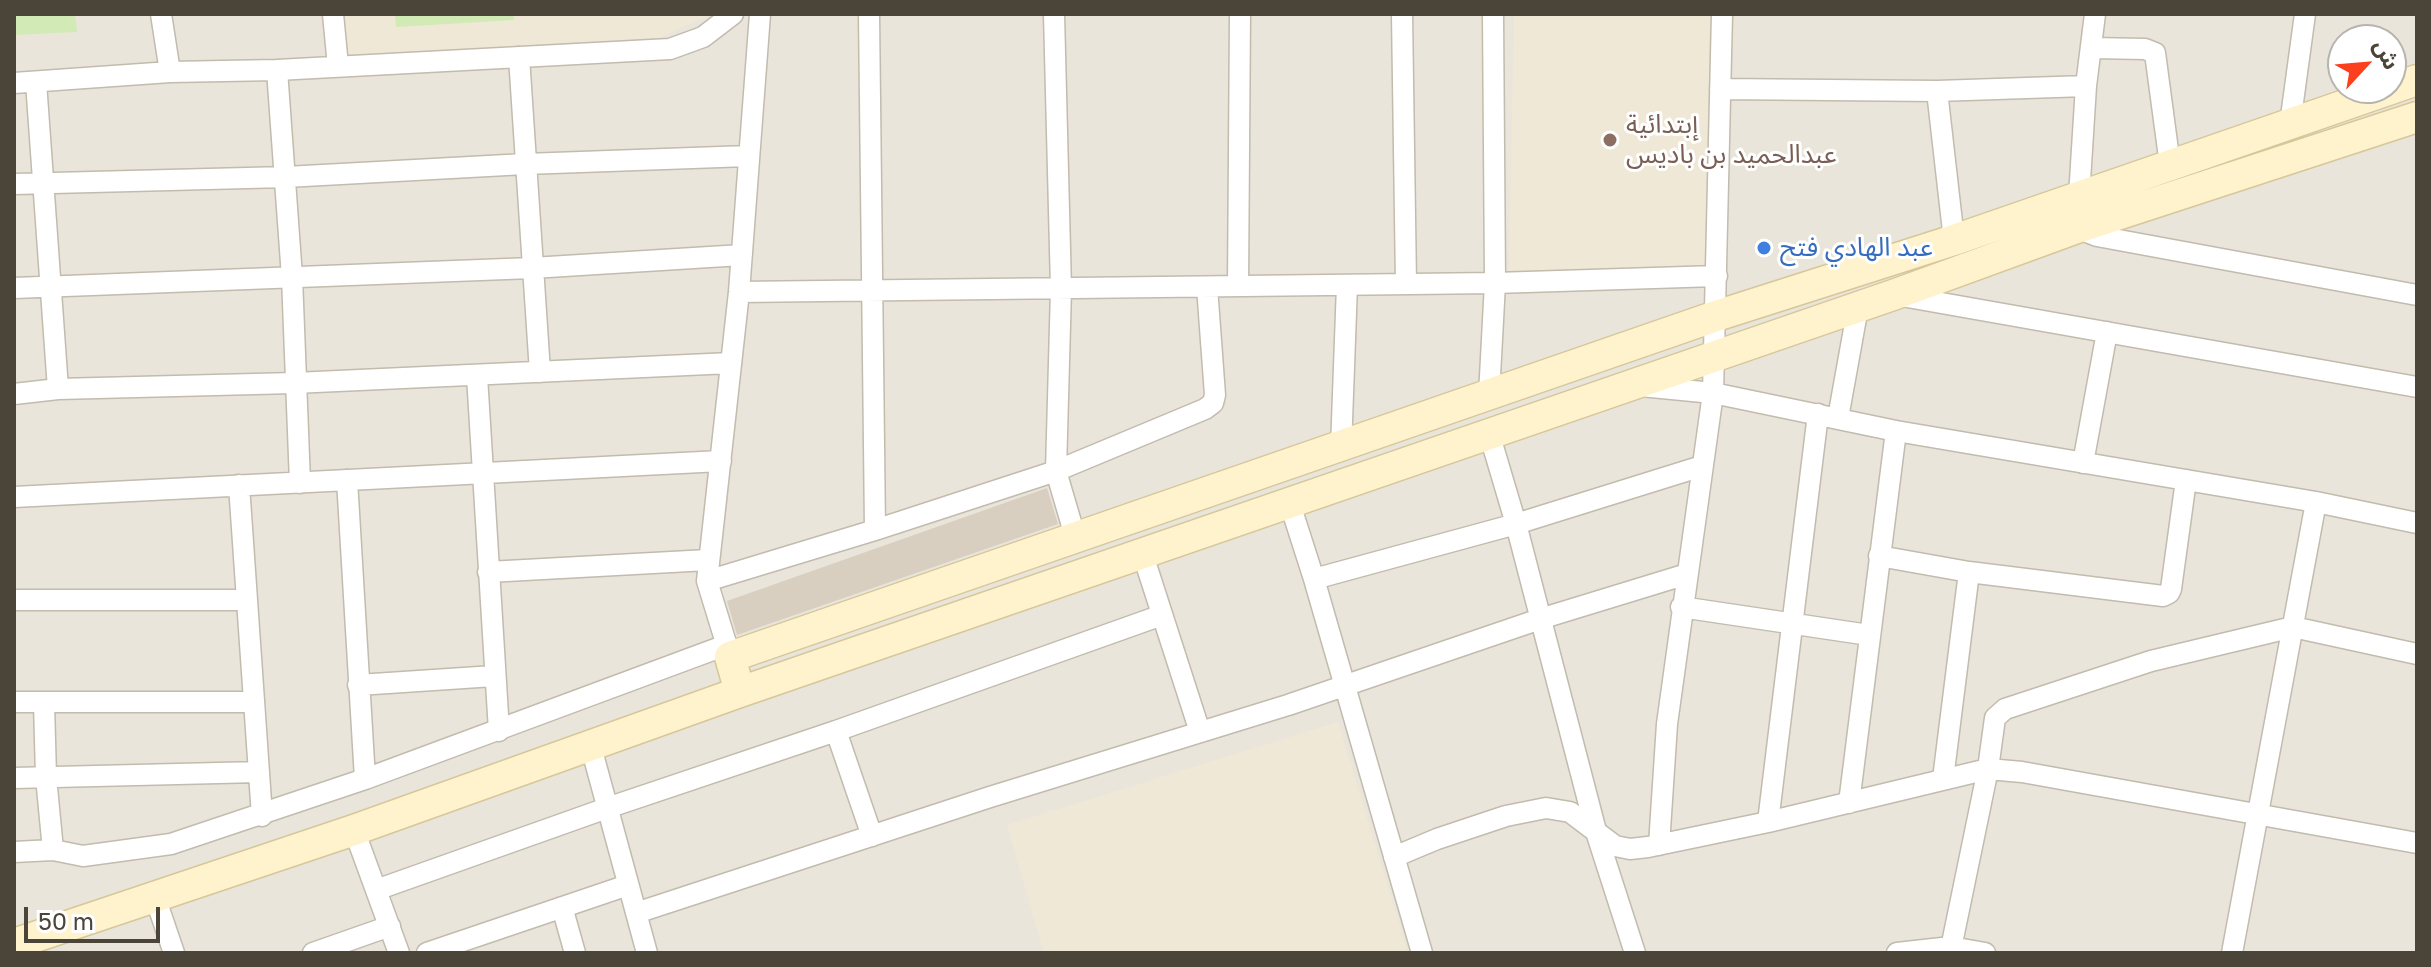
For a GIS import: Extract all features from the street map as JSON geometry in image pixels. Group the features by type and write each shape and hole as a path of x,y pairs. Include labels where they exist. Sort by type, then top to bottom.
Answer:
{"main road":[{"path":"740,692 728,651 1341,448 1716,316 1954,240 2417,80"},
{"path":"14,944 354,830 740,692 1893,295 2077,228 2414,121"}],"street":[{"path":"161,14 170,72"},
{"path":"333,14 338,66"},
{"path":"14,852 53,850 83,856 171,844 262,816 728,651 707,581 708,560 739,292 760,14"},
{"path":"869,14 875,530"},
{"path":"1054,14 1061,289 1056,471 1075,536"},
{"path":"1238,285 1240,14"},
{"path":"1402,14 1406,284"},
{"path":"1489,395 1495,283 1493,14"},
{"path":"1659,845 1667,724 1713,393 1722,14"},
{"path":"2095,14 2086,86 2077,228 2097,236 2417,295"},
{"path":"2290,124 2305,14"},
{"path":"14,83 170,72 277,70 670,49 694,42 732,15"},
{"path":"2092,48 2145,49 2155,53 2170,165"},
{"path":"519,57 540,372"},
{"path":"277,70 292,277 300,483"},
{"path":"36,82 58,389"},
{"path":"1720,89 1937,91 2086,86"},
{"path":"1937,91 1954,240"},
{"path":"14,184 286,177 748,156"},
{"path":"14,288 532,268 742,255"},
{"path":"739,292 1495,283 1717,276"},
{"path":"1341,448 1347,285"},
{"path":"707,581 1056,471 1205,409 1213,403 1215,384 1207,287"},
{"path":"1893,295 2417,387"},
{"path":"1768,822 1792,623 1828,416 1858,307"},
{"path":"2083,463 2107,332"},
{"path":"14,394 58,389 477,376 731,363"},
{"path":"477,376 499,731"},
{"path":"1629,385 1713,393 1896,431 2316,502 2417,523"},
{"path":"1849,803 1896,431"},
{"path":"1489,433 1516,524 1597,835 1635,953"},
{"path":"14,497 721,461"},
{"path":"1314,579 1516,524 1702,466"},
{"path":"347,480 365,779"},
{"path":"1879,556 1969,572 2167,595 2171,589 2186,480"},
{"path":"239,485 262,816"},
{"path":"1289,501 1422,953"},
{"path":"2232,953 2316,502"},
{"path":"1142,552 1200,732"},
{"path":"488,572 708,560"},
{"path":"1943,779 1969,572"},
{"path":"636,913 1687,574"},
{"path":"14,600 247,600"},
{"path":"1681,607 1869,635"},
{"path":"376,890 1162,615"},
{"path":"1951,950 1988,769 1995,718 2005,709 2151,661 2293,627 2417,654"},
{"path":"358,685 494,676"},
{"path":"14,702 254,702"},
{"path":"44,703 46,777 53,850"},
{"path":"836,731 872,836"},
{"path":"591,747 647,953"},
{"path":"1394,857 1437,839 1533,809 1570,812 1597,835 1615,846 1630,849 1768,822 1988,769 2022,772 2417,843"},
{"path":"14,778 259,772"},
{"path":"354,830 399,953"},
{"path":"427,953 628,885"},
{"path":"155,897 174,953"},
{"path":"562,907 575,953"},
{"path":"313,953 390,926"},
{"path":"1897,953 1951,950 1985,953"}],"shaded area":[{"path":"14,14 2417,14 2417,953 14,953"},
{"path":"342,14 711,14 655,40 345,63"},
{"name":"إبتدائية عبدالحميد بن باديس","path":"1514,14 1710,14 1705,266 1509,271"},
{"path":"1338,722 1408,953 1044,953 1007,825"}],"green space":[{"path":"14,14 75,14 77,32 14,35"},
{"path":"395,14 513,14 514,20 396,27"}],"building":[{"path":"1047,488 1058,524 737,635 727,601"}],"place":[{"name":"إبتدائية عبدالحميد بن باديس","path":"1610,140"},
{"name":"عبد الهادي فتح","path":"1764,248"}]}
